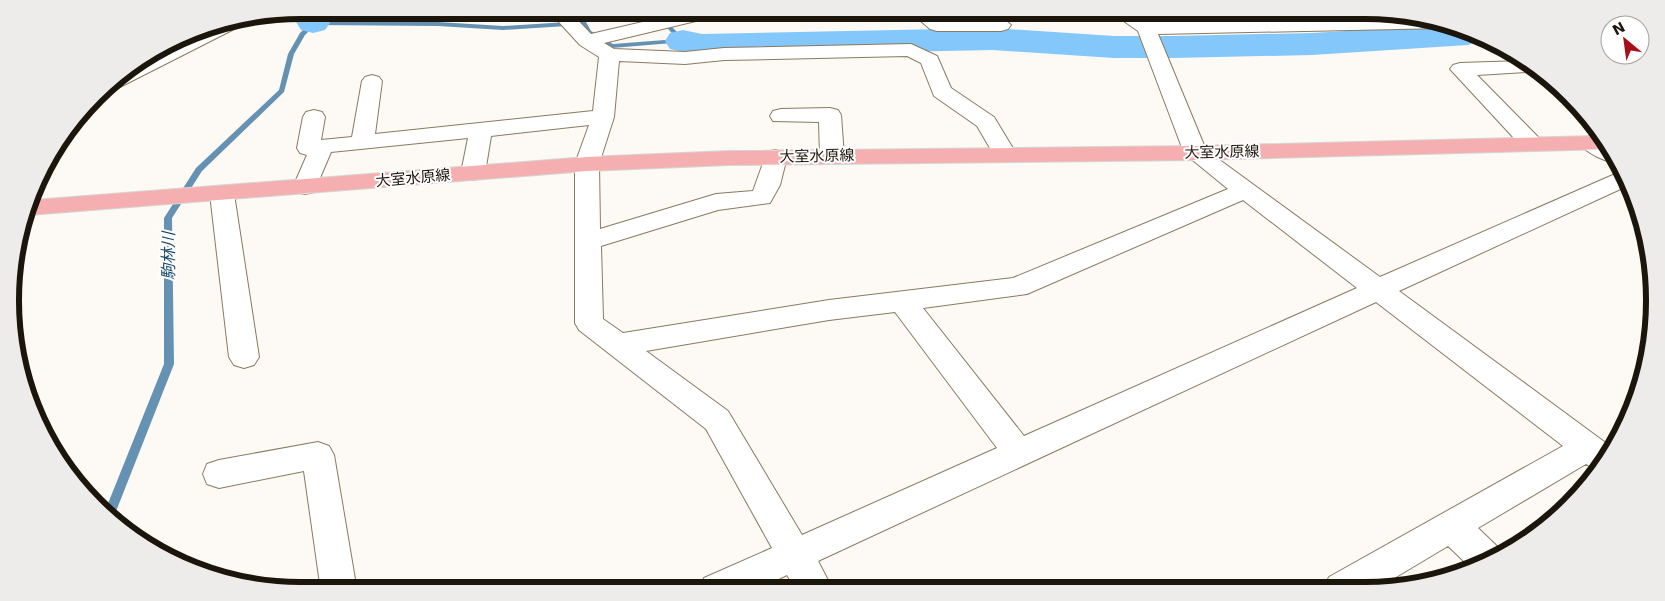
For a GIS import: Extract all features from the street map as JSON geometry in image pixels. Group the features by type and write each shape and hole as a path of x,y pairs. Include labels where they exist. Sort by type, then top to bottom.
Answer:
{"main road":[{"name":"大室水原線","path":"35,208 587,164 775,157 1196,153 1598,143"}],"street":[{"path":"566,19 587,40 609,55 685,58 724,54 911,50 930,60 942,91 986,122 1005,154"},
{"path":"587,40 679,19"},
{"path":"929,19 937,25 1001,25 993,19"},
{"path":"1132,19 1146,28 1411,23"},
{"path":"1333,19 1343,24"},
{"path":"1146,28 1196,153 1597,453 1451,526 1354,582"},
{"path":"139,70 208,35"},
{"path":"609,55 603,117 587,164 589,323 717,420 810,582"},
{"path":"1523,67 1460,69 1532,144"},
{"path":"362,143 372,81"},
{"path":"781,116 830,114 832,156"},
{"path":"314,117 308,148 480,132 603,117"},
{"path":"473,174 480,132"},
{"path":"305,187 322,147"},
{"path":"588,241 716,202 761,198 768,185 775,157"},
{"path":"735,582 1619,180"},
{"path":"617,345 829,310 1016,288 1246,190"},
{"path":"222,194 244,357"},
{"path":"902,301 1019,452"},
{"path":"219,474 318,455 338,582"},
{"path":"1451,526 1483,556"}],"waterway":[{"name":"駒林川","path":"311,19 313,23"},
{"name":"駒林川","path":"112,509 169,364 168,218 199,170 282,91 291,54 302,34 313,23 438,24 503,28 584,23 589,32 612,46 683,41 661,19"},
{"path":"683,41 702,45 993,39 1114,47 1174,47 1312,44 1457,35"}]}
